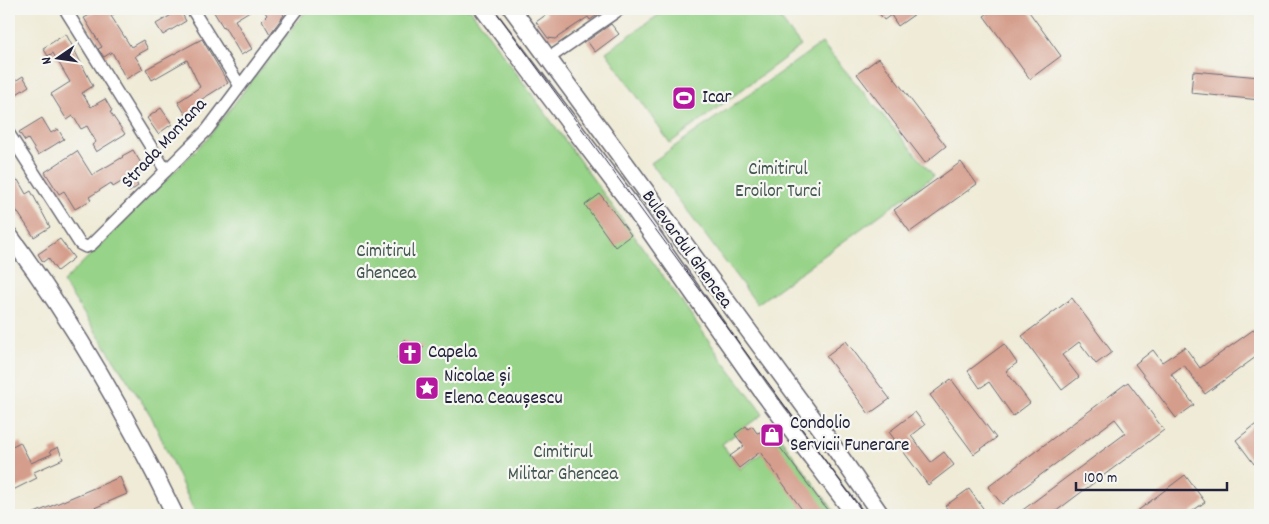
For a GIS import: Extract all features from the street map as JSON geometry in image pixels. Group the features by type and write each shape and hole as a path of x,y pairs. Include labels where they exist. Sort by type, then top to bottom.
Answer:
{"main road":[{"name":"Bulevardul Ghencea","path":"483,9 625,198 761,390 855,515"},
{"name":"Bulevardul Ghencea","path":"512,9 829,440 881,515"},
{"path":"625,198 641,185"},
{"path":"9,235 53,296 118,405 175,515"},
{"path":"822,472 841,458"}],"street":[{"path":"65,9 166,171"},
{"path":"192,9 240,86"},
{"name":"Strada Montana","path":"9,134 80,244 86,247 92,245 207,130 298,9"},
{"path":"549,58 616,10"}],"green space":[{"name":"Cimitirul Ghencea","path":"307,9 470,9 763,414 722,444 740,469 781,439 837,515 196,515 151,416 63,282 207,139"},
{"name":"Icar","path":"667,9 773,9 801,46 670,143 606,52"},
{"name":"Cimitirul Eroilor Turci","path":"822,43 934,176 757,304 651,163"}],"building":[{"path":"101,9 122,9 111,16 131,47 143,40 148,49 135,56 143,69 126,79 112,52 104,57 98,49 102,47 84,18"},
{"path":"212,9 253,9 235,20 252,49 241,55"},
{"path":"263,9 280,9 284,15 270,34 262,20 267,15"},
{"path":"544,9 600,9 602,12 590,20 588,17 555,39 548,38 536,22 547,14"},
{"path":"876,9 922,9 898,26 891,15 884,20"},
{"path":"994,9 1027,9 1061,56 1030,79 984,16"},
{"path":"180,10 186,21 163,35 156,24"},
{"path":"611,24 619,34 595,52 587,41"},
{"path":"66,34 93,86 82,93 91,107 105,99 112,111 110,112 125,134 96,152 92,145 96,142 87,126 81,129 73,116 67,120 51,94 70,82 53,53 48,56 43,48"},
{"path":"202,39 228,83 199,101 204,109 189,120 178,102 200,87 187,60 152,80 146,69"},
{"path":"879,58 946,146 925,163 857,74"},
{"path":"1193,71 1260,77 1260,100 1191,93"},
{"path":"23,76 29,86 9,99 9,85"},
{"path":"161,108 172,124 158,134 147,118"},
{"path":"42,118 51,133 58,129 64,139 38,155 28,139 25,141 19,132"},
{"path":"133,150 145,170 133,177 138,186 129,192 123,181 113,187 111,183 89,197 91,200 75,209 64,191 59,194 45,172 77,151 92,175"},
{"path":"961,162 977,184 910,232 894,210"},
{"path":"18,180 26,194 31,191 50,227 34,237 9,199 9,186"},
{"path":"600,194 631,235 615,247 585,205"},
{"path":"60,239 74,258 57,271 48,258 43,262 38,254"},
{"path":"1072,298 1112,352 1096,364 1079,342 1062,355 1079,377 1062,390 1022,336"},
{"path":"1260,325 1260,354 1205,394 1184,365 1171,374 1194,405 1176,418 1135,364 1153,350 1162,362 1185,347 1200,368"},
{"name":"Capela","path":"405,339 408,343 424,347 416,352 422,361 404,361 401,364 397,357 400,355 401,347 399,344"},
{"path":"846,341 890,399 869,414 826,356"},
{"path":"1004,344 1017,363 1006,371 1030,403 1013,416 989,382 980,388 968,371"},
{"path":"951,379 996,438 974,454 930,395"},
{"path":"1128,382 1164,430 1051,515 1016,515 1126,433 1115,419 1002,504 988,487"},
{"path":"915,412 925,425 911,436 931,462 944,452 954,465 928,485 889,432"},
{"path":"1260,421 1260,459 1254,464 1236,440"},
{"path":"746,426 748,429 752,426 757,433 771,426 781,439 776,442 831,515 806,515 760,452 739,468 730,456 744,446 735,434"},
{"path":"20,442 31,463 52,454 50,451 58,447 63,459 34,472 37,478 9,492 9,448"},
{"path":"1185,475 1205,502 1187,515 1132,515"},
{"path":"120,477 127,494 78,515 30,515"},
{"path":"969,489 988,515 952,515 945,506"}],"tram line":[{"path":"494,9 865,515"}],"place":[{"name":"Icar","path":"684,98"},
{"name":"Capela","path":"410,353"},
{"name":"Nicolae și Elena Ceaușescu","path":"427,388"},
{"name":"Condolio Servicii Funerare","path":"772,435"}],"park label":[{"name":"Cimitirul Militar Ghencea","path":"563,464"}]}
